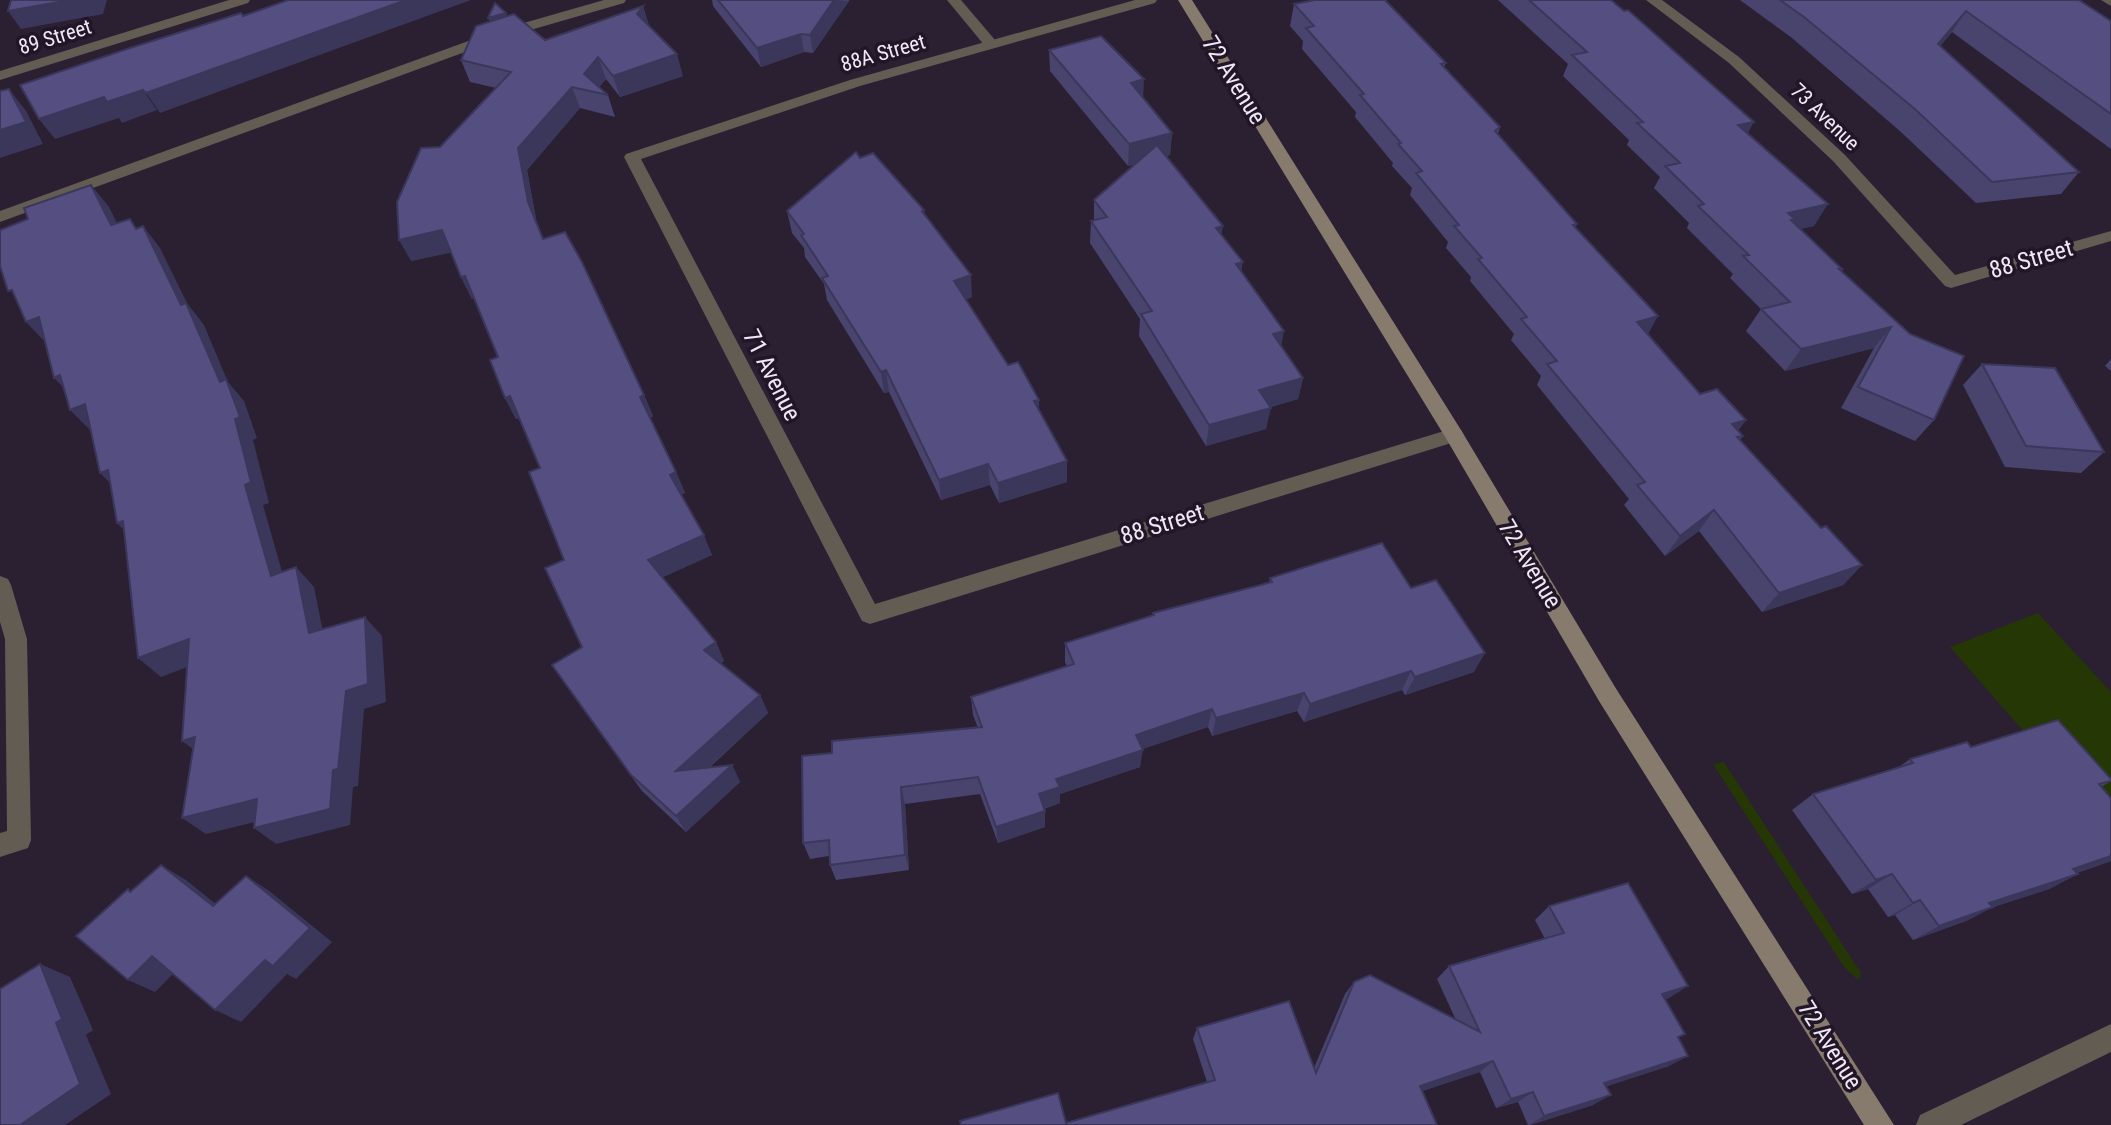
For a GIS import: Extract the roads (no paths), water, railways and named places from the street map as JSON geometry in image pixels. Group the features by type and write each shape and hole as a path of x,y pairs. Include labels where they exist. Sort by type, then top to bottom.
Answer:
{"street":[{"name":"89 Street","path":"0,76 243,0"},
{"path":"0,217 501,34 619,0"},
{"path":"954,0 990,43"},
{"name":"88A Street","path":"632,157 855,83 1150,0"},
{"name":"72 Avenue","path":"1185,0 1454,435 1607,694 1880,1125"},
{"name":"73 Avenue","path":"1653,0 1734,60 1839,158 1951,282"},
{"name":"71 Avenue","path":"632,157 870,615"},
{"name":"88 Street","path":"1951,282 2111,236"},
{"name":"88 Street","path":"870,615 1454,435"},
{"path":"0,585 16,639 10,842"},
{"path":"1930,1125 2111,1038"}]}
